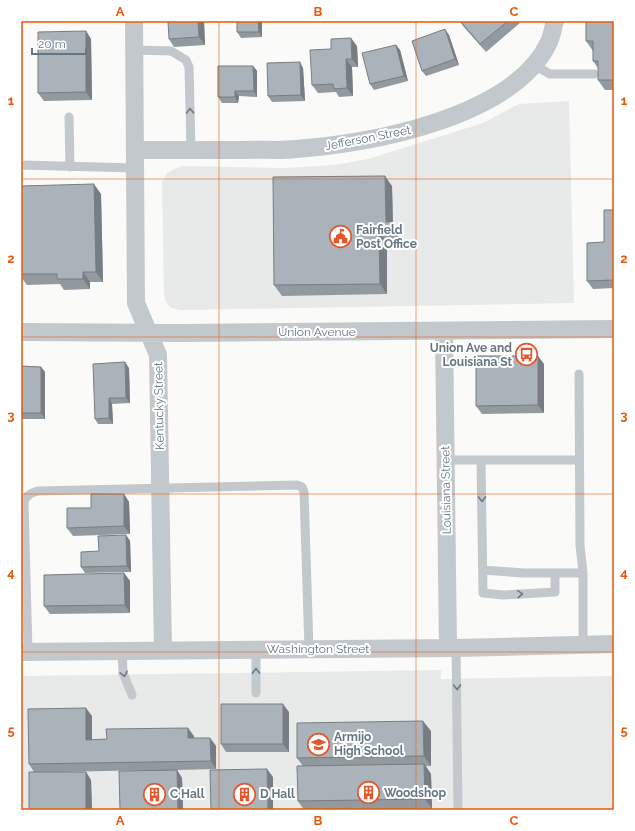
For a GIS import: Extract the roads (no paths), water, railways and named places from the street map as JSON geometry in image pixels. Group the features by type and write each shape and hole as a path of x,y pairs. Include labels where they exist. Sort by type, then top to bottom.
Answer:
{"street":[{"name":"Kentucky Street","path":"134,21 136,303 158,355 164,650"},
{"name":"Jefferson Street","path":"135,150 295,150 345,145 402,133 454,116 489,100 517,80 534,64 549,41 555,21"},
{"name":"Union Avenue","path":"21,332 614,330"},
{"name":"Louisiana Street","path":"444,331 445,460 452,648"},
{"name":"Washington Street","path":"24,652 452,648 614,644"}],"lane":[{"path":"134,50 171,51 186,60 189,67 191,150"},
{"path":"534,64 550,74 594,74"},
{"path":"69,117 70,167"},
{"path":"21,165 135,168"},
{"path":"580,374 579,460 580,545 583,573 583,644"},
{"path":"445,460 579,460"},
{"path":"481,460 483,592 503,596 555,592 555,573"},
{"path":"24,652 24,503 26,498 38,491 297,485 302,487 304,492 309,649"},
{"path":"483,570 583,573"},
{"path":"452,648 458,810"},
{"path":"256,649 256,693"},
{"path":"122,651 123,673 132,695"}],"place":[{"name":"Fairfield Post Office","path":"340,237"},
{"name":"Union Ave and Louisiana St","path":"527,355"},
{"name":"Armijo High School","path":"318,744"},
{"name":"Woodshop","path":"368,793"},
{"name":"C Hall","path":"154,794"},
{"name":"D Hall","path":"245,794"}]}
